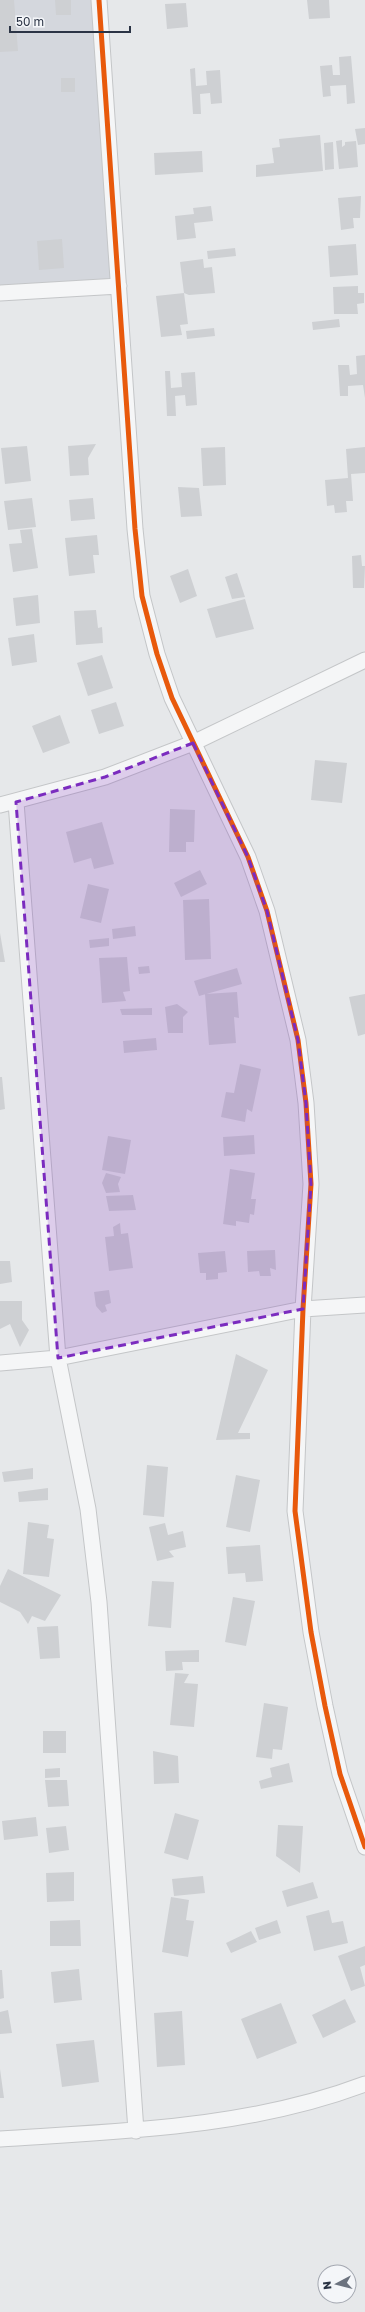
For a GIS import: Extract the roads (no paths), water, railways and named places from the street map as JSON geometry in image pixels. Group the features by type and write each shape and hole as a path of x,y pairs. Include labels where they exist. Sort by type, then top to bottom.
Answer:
{"street":[{"path":"99,0 135,529 142,596 148,624 172,698 248,857 267,911 298,1040 306,1103 311,1184 303,1309 295,1511 311,1632 325,1706 340,1774 365,1847"},
{"path":"0,293 119,286"},
{"path":"0,805 16,802 105,777 193,743 365,660"},
{"path":"16,802 58,1358 88,1509 99,1602 136,2131"},
{"path":"0,1363 58,1358 303,1309 365,1305"},
{"path":"0,2139 136,2131 207,2123 270,2111 333,2096 365,2084"}]}
